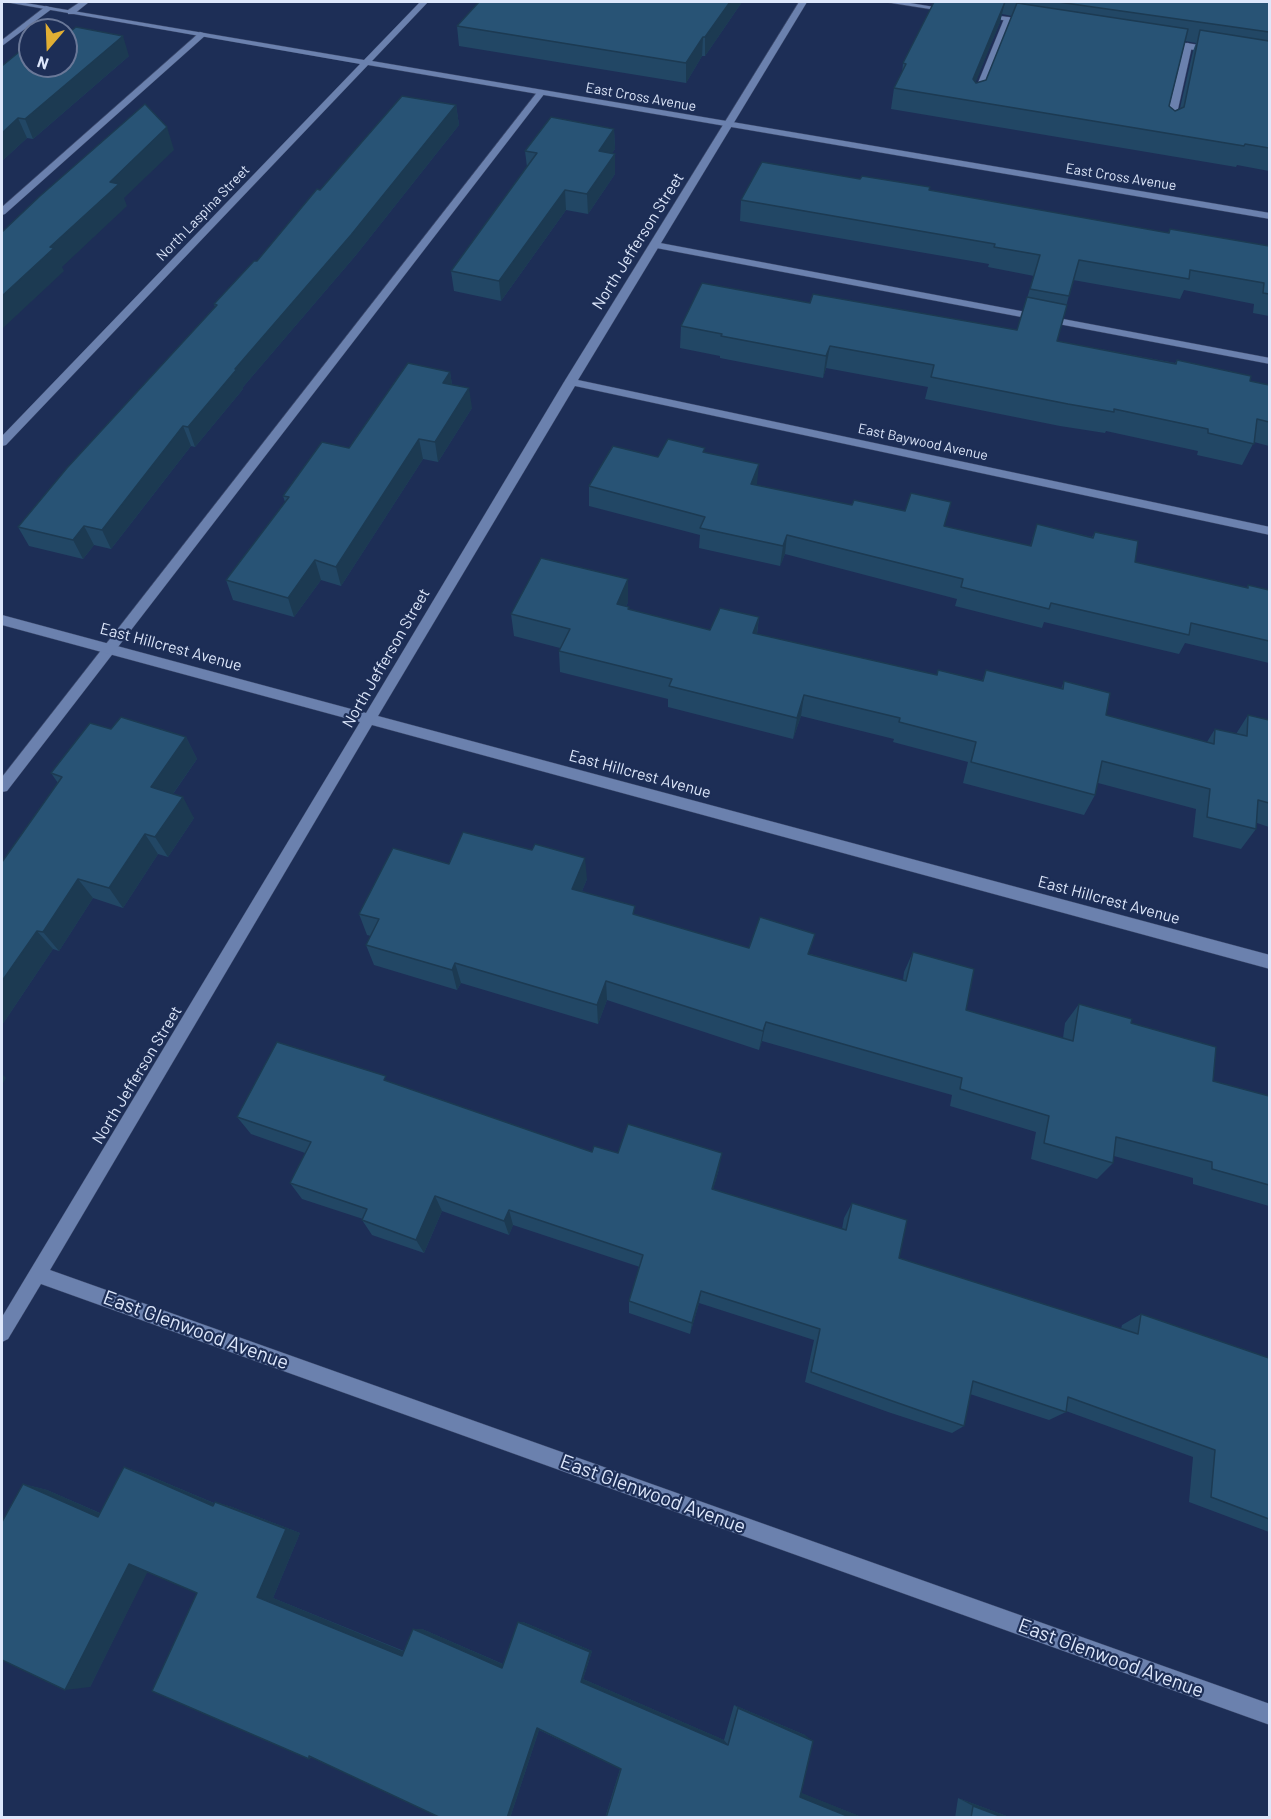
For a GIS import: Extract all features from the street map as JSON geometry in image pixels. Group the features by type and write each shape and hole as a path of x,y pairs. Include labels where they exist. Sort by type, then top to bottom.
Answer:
{"street":[{"name":"East Cross Avenue","path":"9,2 1269,216"},
{"path":"71,12 85,2"},
{"name":"North Laspina Street","path":"2,442 424,2"},
{"name":"North Jefferson Street","path":"2,1333 570,382 730,126 803,2"},
{"path":"889,2 960,12"},
{"path":"2,44 49,8"},
{"path":"972,14 1041,24"},
{"path":"975,100 1008,19"},
{"path":"2,212 203,34"},
{"path":"1154,41 1223,51"},
{"path":"1169,127 1188,46"},
{"path":"2,787 541,93"},
{"path":"655,245 1269,361"},
{"name":"East Baywood Avenue","path":"570,382 1269,531"},
{"name":"East Hillcrest Avenue","path":"2,620 1269,962"},
{"name":"East Glenwood Avenue","path":"37,1274 1269,1715"}],"building":[{"path":"479,2 730,2 686,63 457,26"},
{"path":"934,2 1005,2 973,79 976,83 986,80 1017,3 1188,29 1169,106 1175,111 1184,107 1200,30 1269,41 1269,148 1245,144 1244,146 894,88 906,64 903,63"},
{"path":"1058,2 1269,2 1269,32"},
{"path":"78,27 123,36 78,74"},
{"path":"18,53 18,78 73,78 25,119 18,118 2,133 2,66"},
{"path":"402,96 456,105 351,235 188,427 183,426 102,530 84,526 73,540 18,527 67,468 217,305 214,304 254,261 257,261 317,189 320,190"},
{"path":"145,104 167,127 110,182 119,184 50,247 54,248 2,296 2,232"},
{"path":"551,117 614,129 599,151 615,154 587,194 565,190 499,281 451,271 537,153 525,151"},
{"path":"762,162 860,179 862,176 930,187 929,190 1169,233 1170,229 1269,246 1269,294 1263,293 1264,283 1190,270 1189,279 1079,260 1069,296 1030,289 1040,255 994,247 995,244 741,200"},
{"path":"702,283 810,303 813,294 1017,330 1027,297 1067,305 1057,341 1176,364 1177,360 1251,376 1250,381 1269,385 1269,422 1257,419 1254,444 1208,433 1208,429 1114,409 1114,412 931,377 934,365 830,346 826,356 681,326"},
{"path":"408,363 450,372 443,383 469,388 435,442 419,439 336,567 315,560 288,598 226,580 289,497 283,496 322,442 349,448"},
{"path":"668,439 705,448 703,452 759,464 751,484 852,505 854,500 905,511 911,493 951,502 944,526 1031,546 1037,524 1093,538 1095,532 1138,541 1135,562 1248,588 1248,585 1269,590 1269,641 1191,623 1189,635 1051,603 1049,609 961,587 963,579 787,535 783,546 700,528 705,517 589,486 613,446 658,457"},
{"path":"541,558 628,579 617,604 629,607 628,609 710,630 720,608 759,617 753,633 937,675 938,670 983,681 986,670 1063,689 1064,681 1110,693 1106,715 1214,744 1215,729 1247,736 1248,715 1269,720 1269,803 1258,800 1256,829 1207,817 1210,789 1102,761 1095,795 971,762 976,742 899,722 900,718 804,695 797,718 669,686 672,679 559,651 570,629 511,614"},
{"path":"121,717 186,737 151,787 183,797 155,837 145,834 109,888 78,879 43,932 37,931 2,981 2,862 62,777 51,773 90,723 111,729"},
{"path":"463,832 532,850 535,844 585,858 572,889 635,906 633,914 749,948 760,917 815,934 808,954 906,981 913,952 974,969 966,1010 1073,1041 1079,1004 1132,1019 1131,1023 1216,1047 1213,1081 1269,1096 1269,1185 1212,1169 1212,1162 1116,1137 1113,1163 1044,1143 1049,1116 960,1089 962,1078 766,1022 763,1031 606,981 597,1005 455,963 452,970 366,945 379,919 359,914 393,848 449,864"},
{"path":"277,1042 386,1076 384,1080 592,1152 594,1146 618,1153 628,1124 722,1153 712,1189 846,1230 852,1203 907,1220 899,1258 1138,1334 1141,1314 1269,1358 1269,1519 1211,1497 1215,1450 1068,1397 1066,1412 973,1381 964,1426 811,1372 820,1329 701,1291 692,1323 629,1301 643,1255 509,1210 504,1221 435,1196 416,1240 362,1220 367,1209 290,1183 311,1142 237,1117"},
{"path":"124,1467 213,1506 215,1502 286,1529 257,1597 402,1656 413,1629 502,1668 518,1622 590,1652 581,1682 728,1745 738,1708 813,1741 800,1797 852,1818 606,1818 621,1769 537,1728 507,1818 441,1818 309,1756 309,1759 152,1691 197,1593 129,1564 65,1690 2,1660 2,1522 23,1484 98,1517"},
{"path":"973,1806 1005,1818 971,1818"}]}
